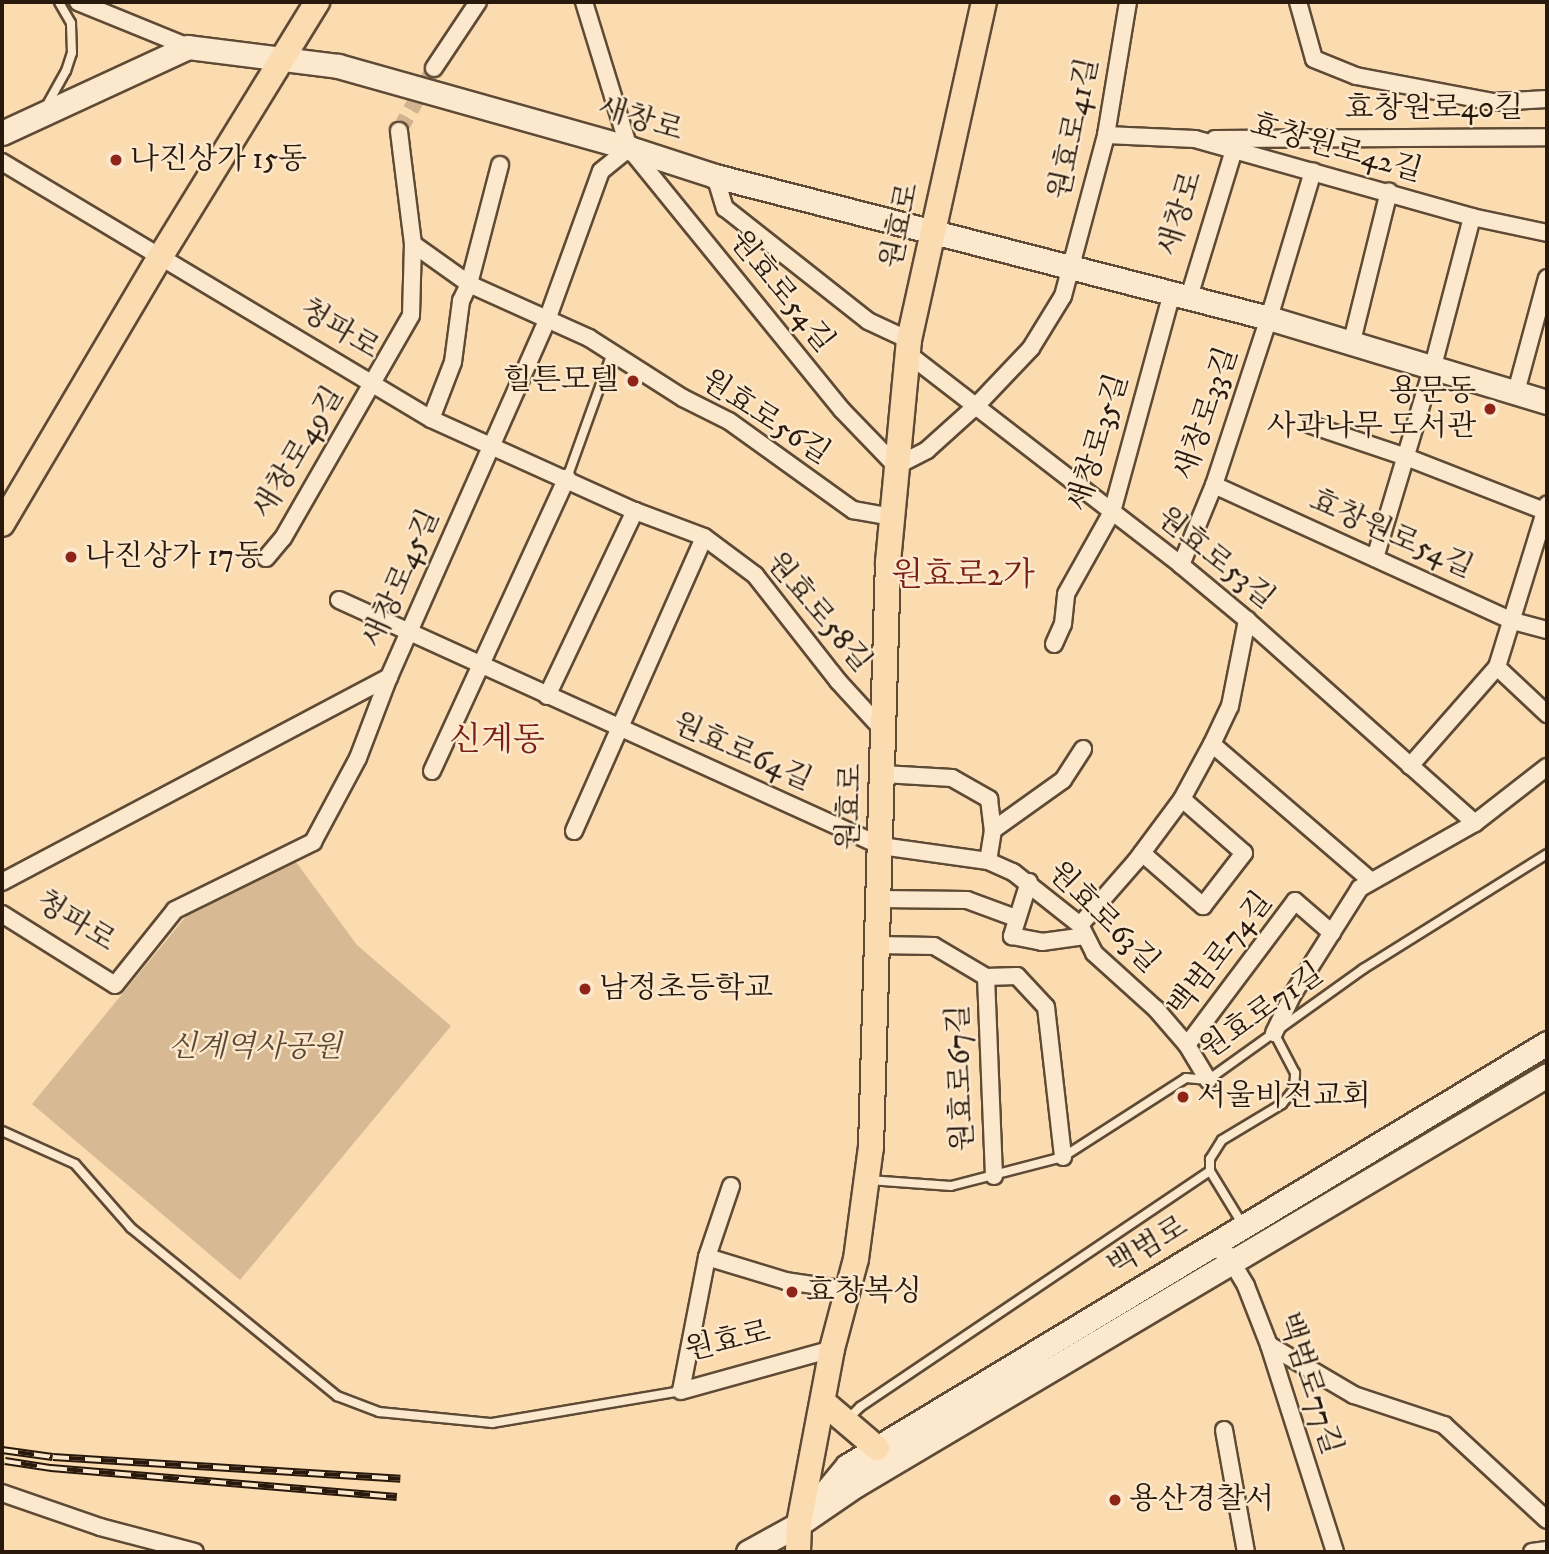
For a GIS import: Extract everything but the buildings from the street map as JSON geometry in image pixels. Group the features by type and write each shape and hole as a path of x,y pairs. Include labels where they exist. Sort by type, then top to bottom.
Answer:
{"main road":[{"path":"2,524 159,259 317,2"},
{"name":"원효로","path":"797,1552 799,1524 832,1349 856,1259 871,1147 891,517 908,347 984,2"},
{"path":"2,133 188,47"},
{"name":"새창로","path":"188,47 338,66 629,148 715,176 1269,318 1547,401"},
{"name":"백범로","path":"748,1552 799,1524 891,1447 1243,1225 1547,1043"},
{"name":"백범로","path":"891,1447 1234,1263 1547,1075"},
{"path":"1234,1263 1249,1230 1271,1209"},
{"path":"823,1402 845,1423 891,1447"}],"street":[{"name":"새창로","path":"78,2 188,47"},
{"path":"434,68 478,2"},
{"path":"584,2 629,148"},
{"name":"원효로41길","path":"1072,267 1107,135 1128,2"},
{"path":"1298,2 1314,59 1356,76 1494,102 1547,99"},
{"name":"새창로49길","path":"266,558 283,538 411,315 413,244 400,131"},
{"name":"효창원로42길","path":"1107,135 1195,139 1472,217 1547,233"},
{"name":"효창원로40길","path":"1195,139 1547,137"},
{"name":"새창로45길","path":"2,882 389,677 547,320 601,171 629,148"},
{"name":"원효로54길","path":"629,148 842,410 896,466"},
{"name":"새창로","path":"1181,295 1234,149"},
{"name":"청파로","path":"2,162 372,386 490,448"},
{"path":"431,419 453,362 461,301 469,284 500,165"},
{"path":"1269,318 1313,171"},
{"name":"원효로53길","path":"715,176 725,208 868,321 908,347 977,405 1181,565 1247,620 1475,824"},
{"path":"1352,341 1389,192"},
{"path":"1374,558 1433,366 1472,217"},
{"name":"원효로56길","path":"413,244 469,284 589,338 682,398 729,421 853,510 891,517"},
{"path":"896,466 927,450 977,405 1031,348 1063,296 1072,267"},
{"path":"1516,392 1547,278"},
{"name":"새창로35길","path":"1054,643 1063,624 1066,594 1112,512 1181,295"},
{"name":"새창로33길","path":"1181,565 1214,485 1269,318"},
{"path":"1311,425 1547,509 1497,667 1410,766"},
{"name":"원효로58길","path":"490,448 567,478 635,511 704,537 755,575 838,681 884,731"},
{"path":"432,771 567,478"},
{"name":"효창원로54길","path":"1214,485 1513,621 1547,630"},
{"path":"547,696 635,511"},
{"path":"573,831 704,537"},
{"name":"원효로64길","path":"339,600 618,729 881,846"},
{"path":"1029,882 1012,936 1042,942 1082,931 1182,799 1212,744 1230,706 1247,620"},
{"path":"1497,667 1547,714"},
{"name":"청파로","path":"2,914 115,985 175,910 313,842 358,758 389,677"},
{"path":"1212,744 1371,881"},
{"path":"993,830 1063,780 1083,749"},
{"path":"1274,1033 1293,994 1360,888 1475,824 1547,767"},
{"path":"883,774 952,778 989,799 993,830 988,860"},
{"path":"1142,853 1203,906 1244,853 1182,799"},
{"name":"원효로63길","path":"881,846 988,860 1029,882 1082,931 1094,953 1156,1009 1187,1045 1208,1080"},
{"path":"880,899 967,900 1016,918"},
{"name":"백범로74길","path":"1187,1045 1295,901 1332,933"},
{"name":"원효로67길","path":"878,945 934,946 986,977 1017,976 1046,1007 1063,1157"},
{"name":"원효로67길","path":"986,977 995,1176"},
{"name":"원효로","path":"731,1186 707,1256 681,1391 832,1349"},
{"path":"1210,1247 1220,1249 1234,1263"},
{"name":"원효로","path":"707,1256 786,1281 848,1290"},
{"name":"백범로77길","path":"1234,1263 1269,1345 1335,1552"},
{"path":"1269,1345 1354,1395 1444,1425 1547,1520"},
{"path":"1224,1430 1247,1552"},
{"path":"2,1493 100,1527 195,1552"},
{"path":"1532,1552 1547,1550"}],"lane":[{"path":"42,115 66,72 72,53 71,23 59,2"},
{"path":"567,478 612,353"},
{"name":"원효로71길","path":"867,1179 951,1186 1063,1157 1186,1078 1208,1080 1363,969 1547,854"},
{"path":"1243,1225 1210,1171 1210,1159 1216,1146 1282,1104 1294,1089 1295,1073 1274,1033"},
{"path":"2,1131 75,1164 131,1228 337,1396 379,1412 492,1423 681,1391"},
{"path":"845,1423 860,1407 1210,1171"}],"green space":[{"name":"신계역사공원","path":"296,862 357,945 451,1026 240,1280 32,1104 187,915"}],"tunnel":[{"path":"399,131 434,68"}],"railway":[{"path":"2,1450 53,1457 400,1479"},
{"path":"5,1461 51,1468 397,1497"}],"place":[{"name":"나진상가 15동","path":"116,160"},
{"name":"힐튼모텔","path":"633,381"},
{"name":"용문동 사과나무 도서관","path":"1490,409"},
{"name":"나진상가 17동","path":"71,557"},
{"name":"남정초등학교","path":"585,989"},
{"name":"서울비전교회","path":"1183,1097"},
{"name":"효창복싱","path":"792,1292"},
{"name":"용산경찰서","path":"1115,1500"}],"district":[{"name":"원효로2가","path":"963,576"},
{"name":"신계동","path":"497,741"}]}
